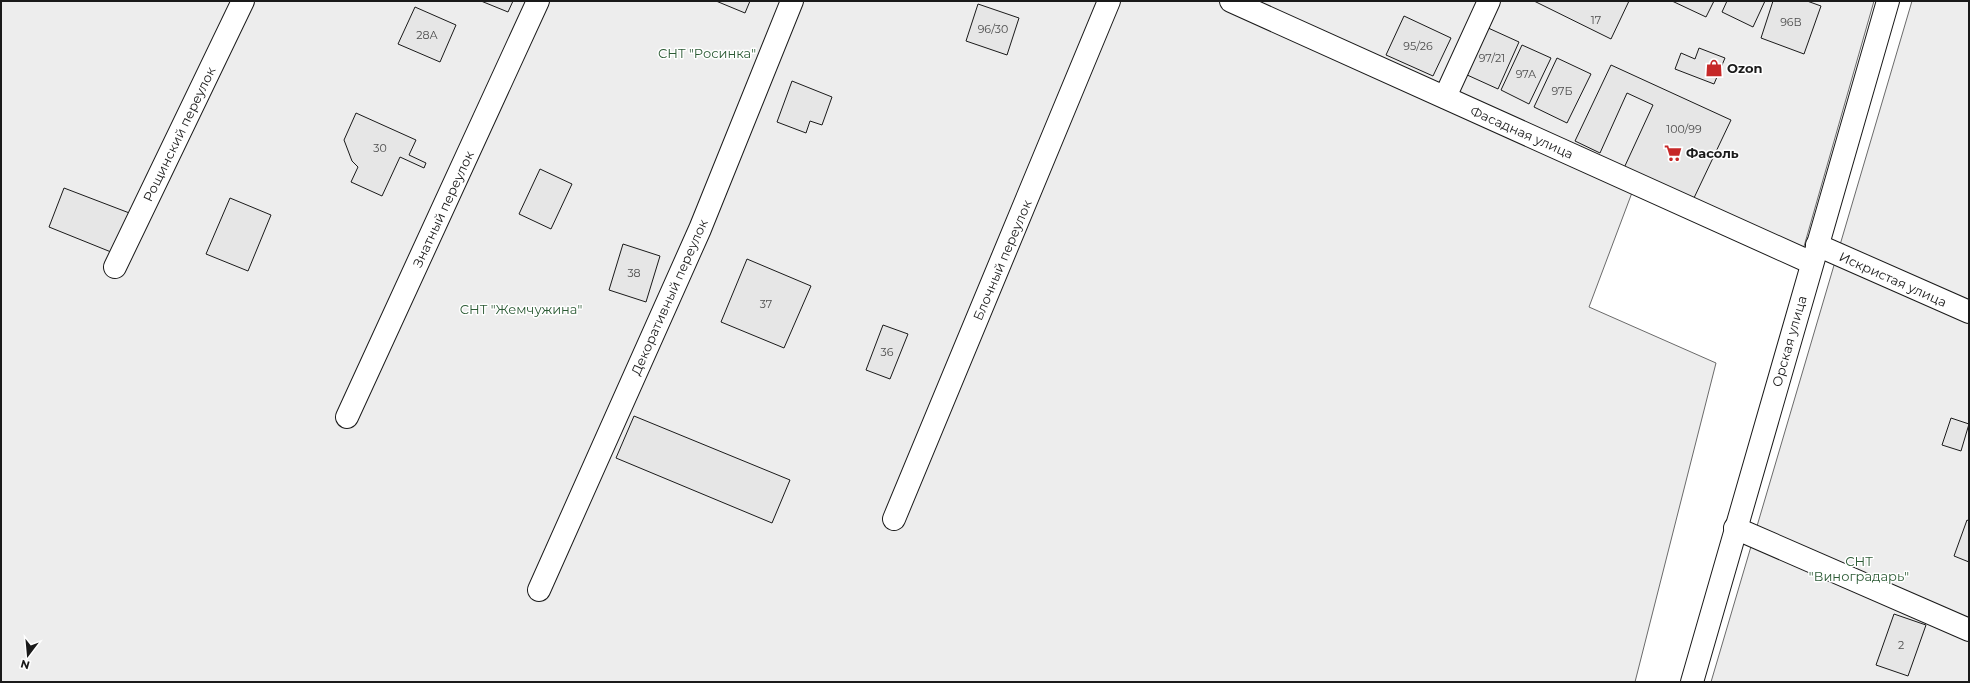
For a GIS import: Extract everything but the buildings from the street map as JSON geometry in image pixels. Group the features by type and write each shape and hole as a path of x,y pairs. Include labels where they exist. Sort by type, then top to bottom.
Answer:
{"main road":[{"name":"Рощинский переулок","path":"115,267 243,1"},
{"name":"Знатный переулок","path":"347,417 538,1"},
{"name":"Декоративный переулок","path":"539,590 700,229 792,1"},
{"name":"Блочный переулок","path":"894,519 1109,1"},
{"name":"Фасадная улица","path":"1231,1 1446,97 1814,254"},
{"path":"1446,97 1489,1"},
{"name":"Орская улица","path":"1692,682 1735,528 1888,1"},
{"name":"Искристая улица","path":"1814,254 1969,312"},
{"path":"1735,528 1969,630"}],"green space":[{"path":"1,1 1874,1 1801,257 1636,182 1589,307 1716,363 1635,682 1,682"},
{"name":"СНТ \"Виноградарь\"","path":"1912,1 1969,1 1969,682 1711,682"}],"place":[{"name":"Ozon","path":"1714,68"},
{"name":"Фасоль","path":"1673,153"}],"park label":[{"name":"СНТ \"Росинка\"","path":"707,53"},
{"name":"СНТ \"Жемчужина\"","path":"521,309"}]}
